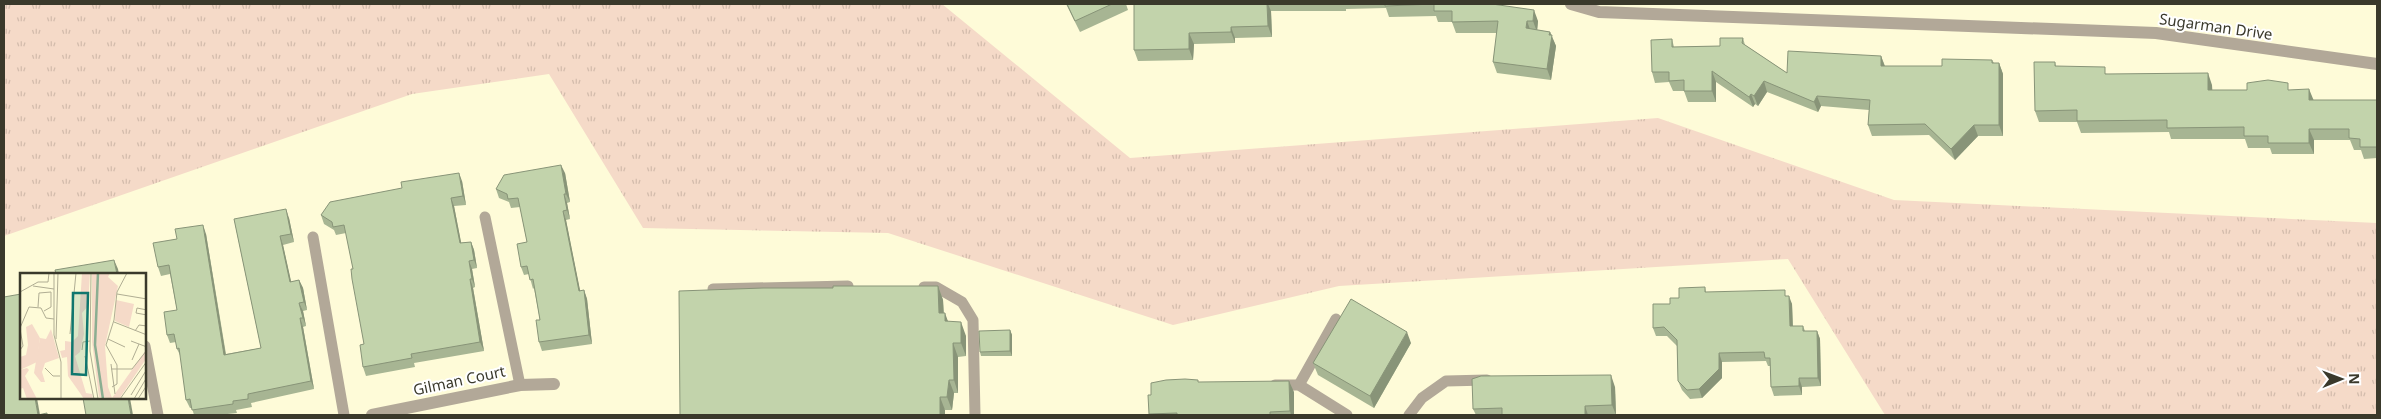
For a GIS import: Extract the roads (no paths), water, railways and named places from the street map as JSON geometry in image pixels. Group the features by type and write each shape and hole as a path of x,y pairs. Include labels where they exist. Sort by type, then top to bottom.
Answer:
{"street":[{"name":"Sugarman Drive","path":"1571,4 1599,12 2156,33 2377,64"},
{"name":"Gilman Court","path":"372,415 520,384 554,384"}],"lane":[{"path":"485,217 520,384"},
{"path":"313,237 344,415"},
{"path":"714,289 859,286"},
{"path":"908,287 936,287 962,302 973,320 975,415"},
{"path":"1299,385 1336,319"},
{"path":"146,351 158,415"},
{"path":"1410,415 1422,398 1446,381 1504,380"},
{"path":"1261,384 1299,385 1347,415"}]}
